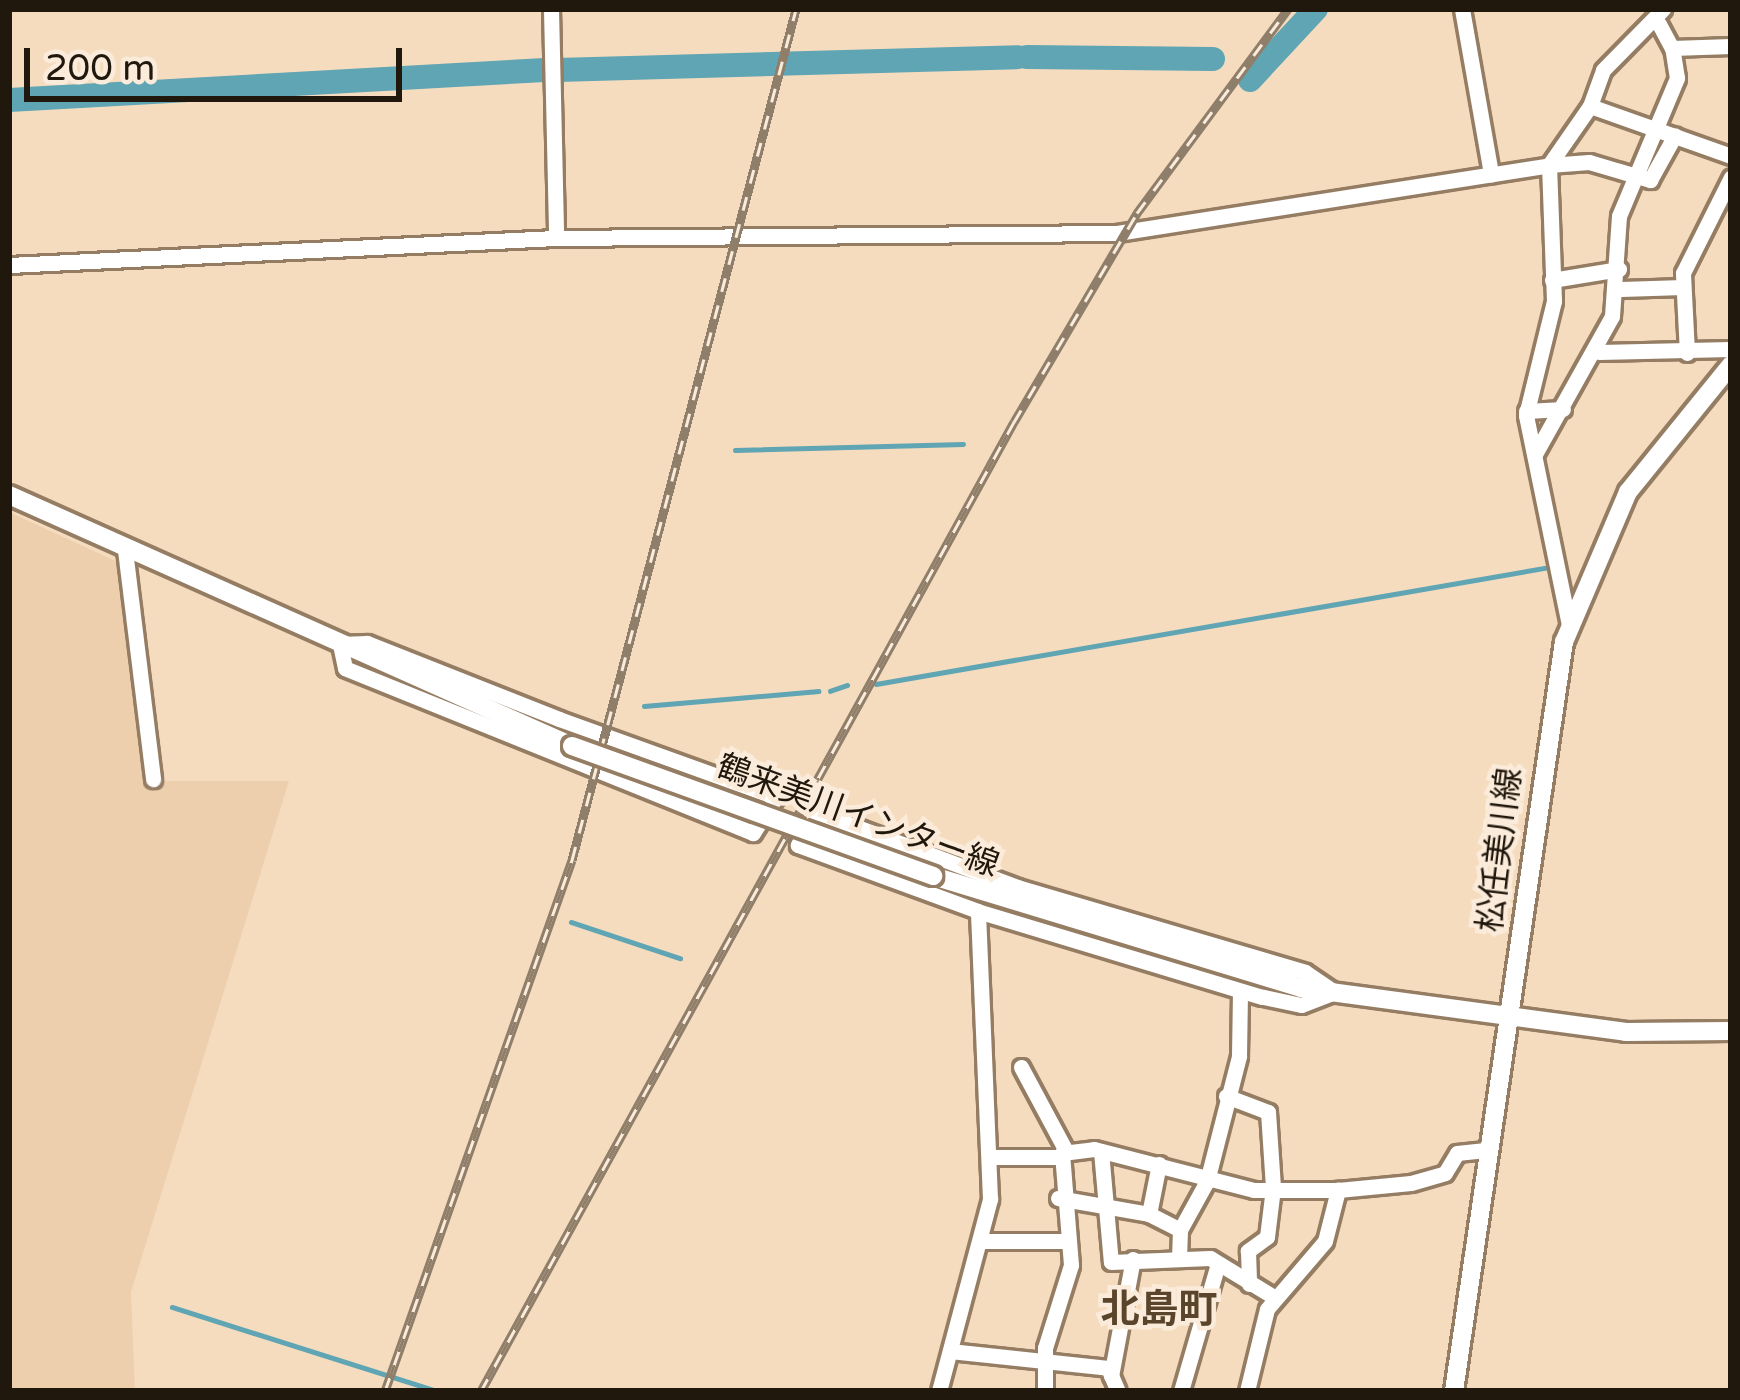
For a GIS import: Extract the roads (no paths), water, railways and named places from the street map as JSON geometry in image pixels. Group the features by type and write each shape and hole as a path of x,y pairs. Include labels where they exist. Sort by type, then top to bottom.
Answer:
{"main road":[{"name":"松任美川線","path":"1454,1391 1568,625 1628,492 1731,365"},
{"name":"鶴来美川インター線","path":"9,495 572,746 933,876 1334,992 1508,1018 1731,1031"}],"street":[{"path":"551,9 556,238"},
{"path":"1462,9 1491,174"},
{"path":"1535,454 1599,352 1621,289 1619,269 1632,171 1677,78 1661,16 1603,70 1590,106 1549,165 1552,280 1526,411 1568,625"},
{"path":"1672,48 1731,46"},
{"path":"1590,106 1731,156"},
{"path":"9,265 556,238 1118,233 1549,165 1632,171 1650,180 1675,134"},
{"path":"1687,353 1683,286 1731,177"},
{"path":"1552,280 1619,269"},
{"path":"1621,289 1683,286"},
{"path":"1599,352 1731,349"},
{"path":"1526,411 1563,409"},
{"path":"124,550 153,779"},
{"path":"368,643 776,797 753,833 362,677 345,668 340,644 368,643"},
{"path":"814,812 1054,899 1305,972 1334,992 1301,1005 1240,991 978,911 797,845 814,812"},
{"path":"939,1391 980,1241 991,1157 978,911"},
{"path":"1179,1256 1180,1230 1207,1181 1226,1096 1240,991"},
{"path":"1022,1067 1063,1154 1058,1198 1071,1265 1045,1363 1045,1391"},
{"path":"1226,1096 1268,1112 1273,1188 1267,1237 1248,1251 1249,1284"},
{"path":"991,1157 1101,1151 1207,1181 1338,1190 1411,1183 1445,1173 1457,1153 1488,1150"},
{"path":"1101,1151 1111,1262 1179,1256 1217,1267 1274,1298"},
{"path":"1149,1214 1160,1164"},
{"path":"1247,1391 1274,1298 1325,1241 1338,1190"},
{"path":"1058,1198 1102,1201 1149,1214 1180,1230"},
{"path":"980,1241 1063,1241"},
{"path":"950,1351 1045,1363 1114,1383 1133,1259"},
{"path":"1181,1391 1217,1267"}],"waterway":[{"path":"1250,80 1316,9"},
{"path":"557,70 1018,57"},
{"path":"1027,57 1213,59"},
{"path":"9,100 544,70"},
{"path":"735,450 963,444"},
{"path":"876,684 1550,567"},
{"path":"830,691 847,685"},
{"path":"644,706 818,691"},
{"path":"571,922 680,958"},
{"path":"172,1307 437,1391"}],"railway":[{"path":"385,1391 572,860 796,9"},
{"path":"481,1391 1014,422 1137,213 1288,9"}],"district":[{"name":"北島町","path":"1159,1310"}]}
